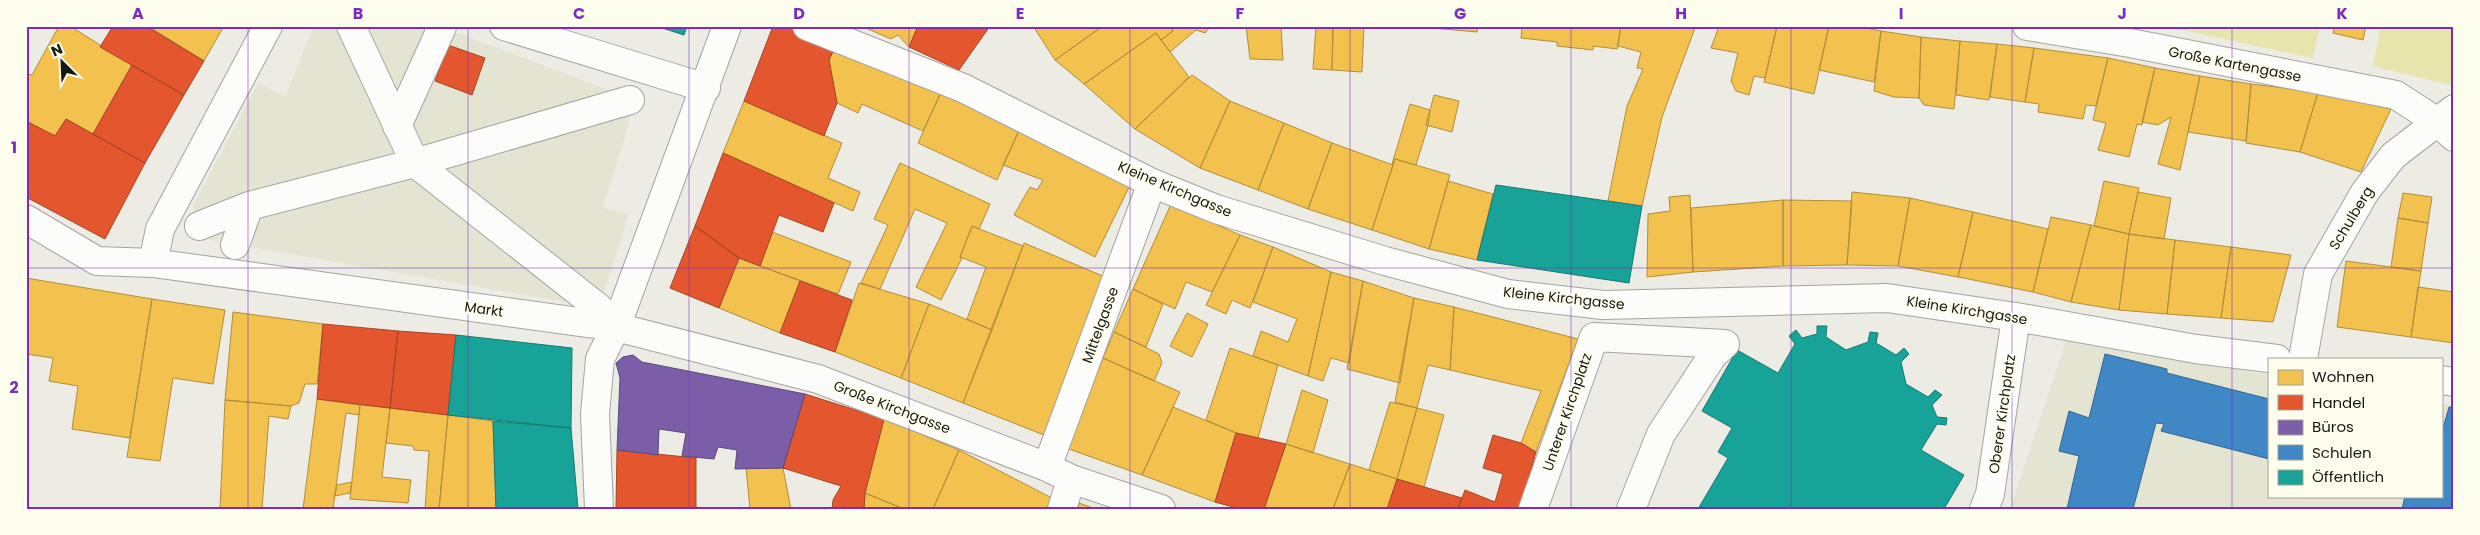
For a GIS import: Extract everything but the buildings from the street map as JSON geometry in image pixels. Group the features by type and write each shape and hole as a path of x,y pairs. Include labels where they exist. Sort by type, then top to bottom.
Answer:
{"street":[{"path":"153,263 160,229 268,26"},
{"path":"351,26 414,163 608,318"},
{"path":"504,26 706,88"},
{"path":"599,509 595,414 600,359 608,318 706,88 727,26"},
{"name":"Kleine Kirchgasse","path":"806,26 962,88 1152,183 1216,209 1385,260 1508,294 1603,305 1887,298 2016,317 2196,349 2269,358"},
{"name":"Große Kartengasse","path":"2027,26 2134,35 2396,95 2448,122"},
{"path":"397,126 442,27"},
{"path":"199,226 249,206 414,163 630,100"},
{"name":"Schulberg","path":"2303,358 2318,274 2365,192 2387,164 2448,122"},
{"name":"Mittelgasse","path":"1047,467 1152,183"},
{"path":"235,245 249,206"},
{"name":"Markt","path":"26,219 97,261 153,263 608,318"},
{"name":"Oberer Kirchplatz","path":"1984,509 1990,494 2016,317"},
{"name":"Große Kirchgasse","path":"608,318 818,379 1047,467 1071,479 1160,509"},
{"name":"Unterer Kirchplatz","path":"1533,509 1594,337 1725,344 1713,356 1660,434 1631,509"},
{"path":"1062,509 1071,479"}],"shaded area":[{"path":"314,26 439,26 624,96 633,110 603,208 629,214 599,308 210,240 199,226 193,206 258,83 285,96","holes":["448,45 472,95 435,81"]},
{"path":"2163,26 2320,26 2313,58"},
{"path":"2381,26 2454,26 2454,86 2373,66"},
{"path":"2066,341 2268,375 2268,498 2442,498 2442,404 2454,406 2454,509 2010,509"}]}
